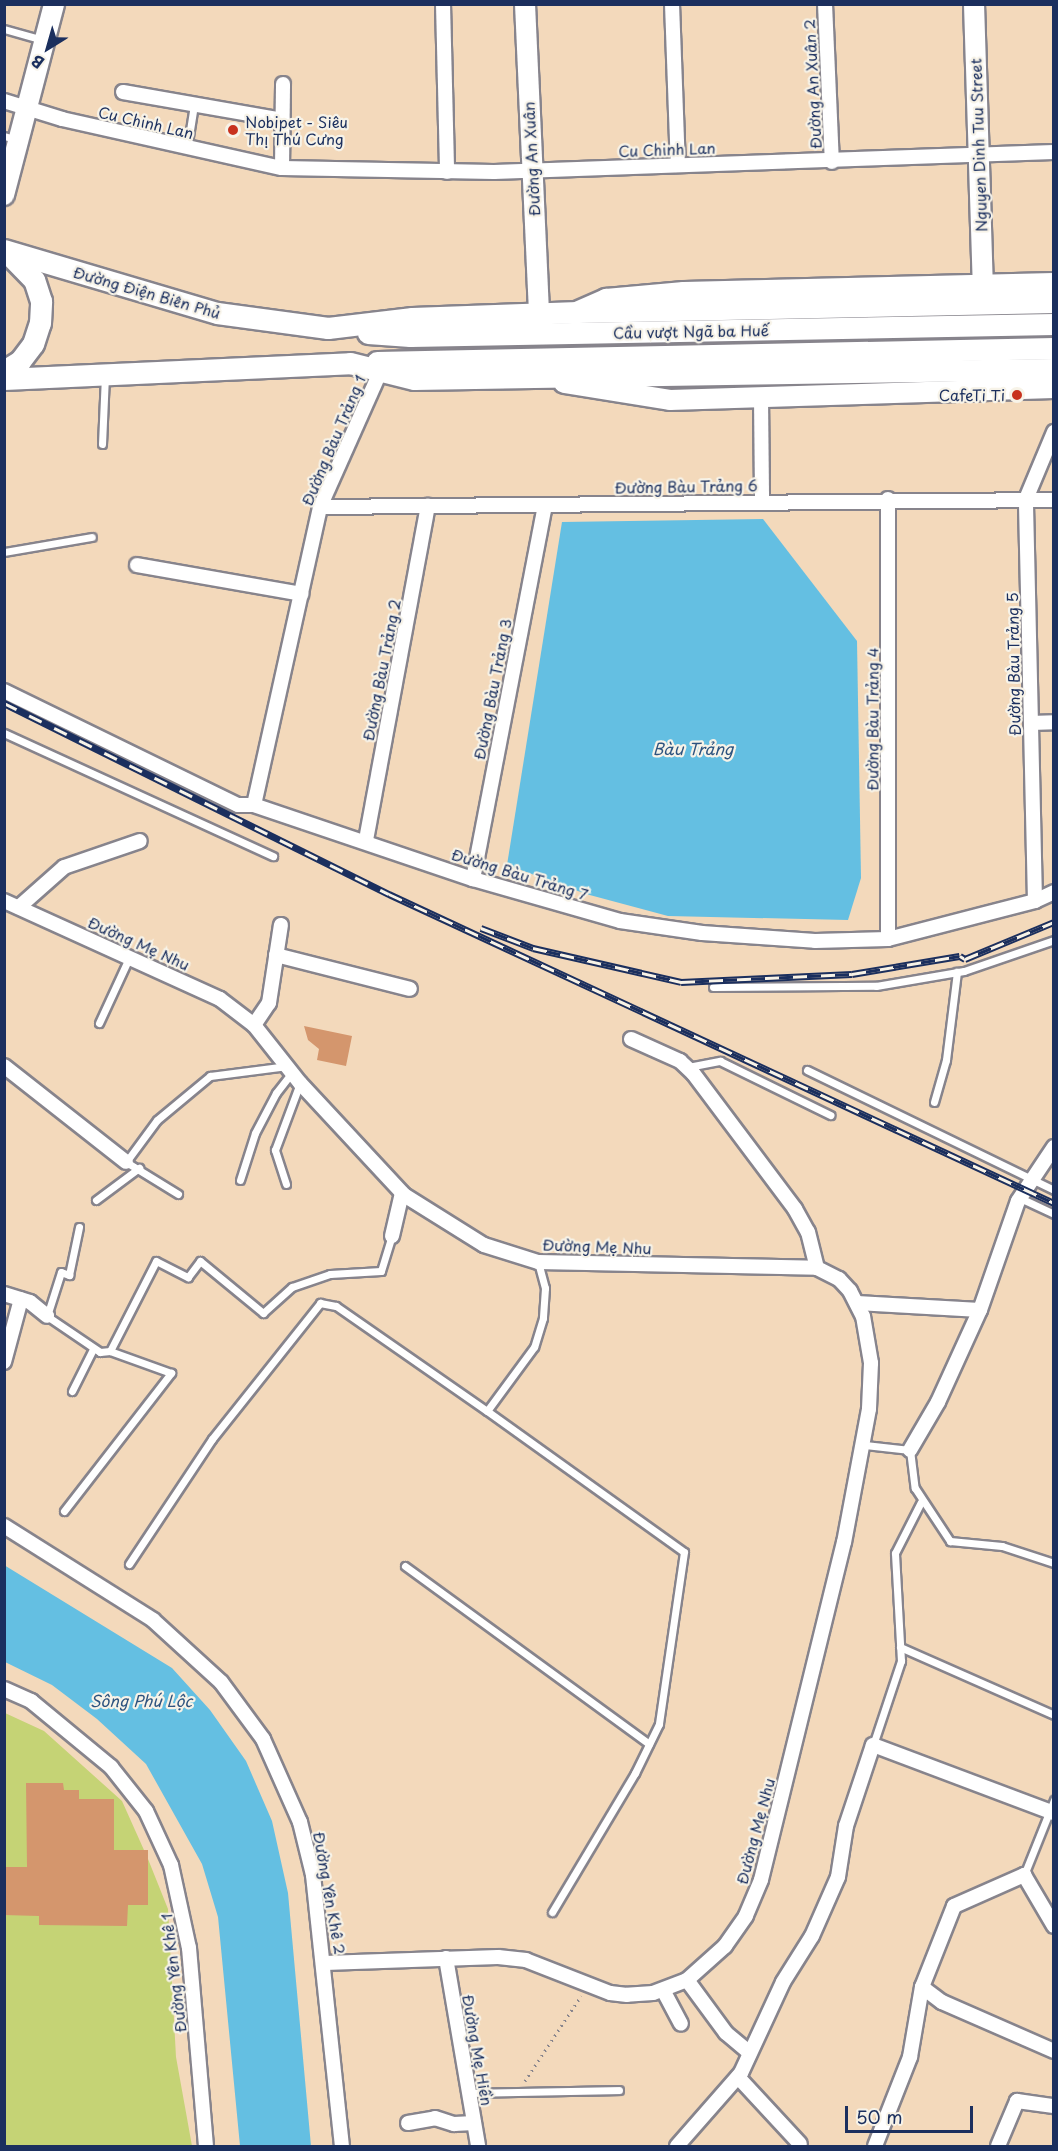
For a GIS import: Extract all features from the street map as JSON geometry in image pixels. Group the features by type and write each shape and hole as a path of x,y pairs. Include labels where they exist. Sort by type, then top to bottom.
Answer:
{"main road":[{"name":"Đường Điện Biên Phủ","path":"4,250 217,313 328,328 412,318 578,312"},
{"path":"4,250 21,262 34,280 40,301 40,323 33,344 20,362 4,372"},
{"name":"Cầu vượt Ngã ba Huế","path":"578,312 1053,302"},
{"name":"Cầu vượt Ngã ba Huế","path":"328,328 410,336 1053,324"},
{"name":"Cầu vượt Ngã ba Huế","path":"350,363 1053,348"},
{"path":"4,379 350,363 414,379 1053,369"}],"street":[{"path":"4,195 12,139 28,108 54,4"},
{"path":"443,4 447,172"},
{"name":"Đường An Xuân","path":"525,4 530,171 539,313"},
{"path":"672,4 678,165"},
{"name":"Đường An Xuân 2","path":"825,4 832,162"},
{"name":"Nguyen Dinh Tuu Street","path":"974,4 983,285"},
{"path":"282,168 283,84"},
{"name":"Cu Chinh Lan","path":"123,92 283,120"},
{"name":"Cu Chinh Lan","path":"4,101 188,149 282,168 447,172 530,171 832,162 1053,152"},
{"path":"578,312 606,299 684,292 1053,283"},
{"name":"Đường Bàu Trảng 1","path":"254,805 320,507 381,370"},
{"path":"532,378 670,400 1053,388"},
{"path":"761,398 762,500"},
{"name":"Đường Bàu Trảng 5","path":"1035,901 1026,498 1053,432"},
{"name":"Đường Bàu Trảng 6","path":"320,507 545,506 762,500 1026,498 1053,500"},
{"name":"Đường Bàu Trảng 4","path":"888,499 888,939"},
{"name":"Đường Bàu Trảng 2","path":"366,840 428,506"},
{"name":"Đường Bàu Trảng 3","path":"472,879 545,506"},
{"path":"137,565 301,594"},
{"name":"Đường Bàu Trảng 7","path":"4,691 238,804 254,805 366,840 472,879 620,921 702,933 815,941 888,939 1035,901 1053,892"},
{"path":"1031,723 1053,722"},
{"path":"19,907 64,867 140,841"},
{"name":"Đường Mẹ Nhu","path":"4,901 219,999 254,1025 402,1194 484,1245 538,1262 817,1268 839,1279 857,1304 871,1363 864,1445 761,1880 737,1932 709,1964 687,1980 663,1990 627,1995 589,1985 526,1960 446,1958 325,1963"},
{"path":"254,1025 269,1003 281,926"},
{"path":"276,956 410,989"},
{"path":"632,1039 688,1067 795,1209 808,1232 817,1268"},
{"path":"4,1066 126,1162"},
{"path":"910,1450 938,1402 980,1310 1020,1198 1053,1147"},
{"path":"392,1236 402,1194"},
{"path":"4,1294 21,1299 47,1316"},
{"path":"4,1362 21,1299"},
{"path":"857,1304 980,1310"},
{"name":"Đường Yên Khê 2","path":"4,1526 153,1620 221,1682 263,1739 300,1822 313,1875 325,1963 342,2146"},
{"name":"Đường Yên Khê 1","path":"4,1689 31,1701 111,1767 146,1811 171,1865 189,1948 206,2146"},
{"path":"685,2144 738,2077 783,1982 812,1936 838,1877 846,1826 873,1745 1052,1808"},
{"path":"875,2146 910,2057 922,1987 954,1906 1024,1875 1053,1926"},
{"name":"Đường Mẹ Hiền","path":"446,1958 478,2146"},
{"path":"687,1980 726,2033 750,2053"},
{"path":"922,1987 942,2002 1053,2051"},
{"path":"663,1990 681,2024"},
{"path":"738,2077 800,2144"},
{"path":"998,2146 1017,2101 1053,2106"},
{"path":"408,2123 435,2118 454,2124 474,2123"}],"lane":[{"path":"4,29 45,40"},
{"path":"188,149 194,105"},
{"path":"102,444 105,376"},
{"path":"4,552 92,537"},
{"path":"4,733 273,856"},
{"path":"713,987 876,986 957,972 1053,940"},
{"path":"99,1023 130,957"},
{"path":"934,1102 946,1060 957,972"},
{"path":"688,1067 720,1061 830,1115"},
{"path":"807,1070 1053,1190"},
{"path":"178,1194 126,1162 157,1120 210,1076 294,1073"},
{"path":"240,1180 255,1133 276,1093 294,1073"},
{"path":"286,1184 275,1150 294,1073"},
{"path":"96,1200 139,1168"},
{"path":"1020,1198 1053,1214"},
{"path":"64,1511 171,1373 110,1351 93,1349 47,1316 60,1272 69,1275 79,1227"},
{"path":"110,1351 156,1261 188,1277 200,1261 263,1313 292,1287 330,1274 381,1271 392,1236"},
{"path":"487,1411 534,1347 543,1318 544,1288 538,1262"},
{"path":"129,1564 212,1439 320,1304 336,1306 684,1552 659,1724 552,1912"},
{"path":"72,1391 93,1349"},
{"path":"864,1445 910,1450 911,1476 921,1502 950,1541 1002,1546 1053,1563"},
{"path":"873,1745 901,1661 895,1552 921,1502"},
{"path":"405,1566 649,1744"},
{"path":"900,1647 1053,1715"},
{"path":"1024,1875 1052,1808"},
{"path":"469,2093 619,2090"}],"path":[{"path":"519,2091 589,1985"}],"green space":[{"path":"5,1713 44,1731 122,1801 148,1859 168,1909 176,2057 192,2146 5,2146"}],"water":[{"name":"Bàu Trảng","path":"763,519 857,641 861,878 848,920 668,916 586,894 507,865 562,522"},
{"name":"Sông Phú Lộc","path":"4,1565 172,1668 210,1710 246,1761 272,1821 288,1893 311,2146 240,2146 218,1917 202,1864 146,1764 97,1719 52,1685 5,1662"}],"building":[{"path":"304,1026 352,1036 346,1066 317,1060 319,1049 308,1040"},
{"path":"26,1783 63,1783 64,1790 79,1790 79,1799 114,1799 114,1850 148,1850 148,1905 128,1905 127,1926 39,1925 39,1916 4,1915 4,1867 27,1867"}],"railway":[{"path":"4,703 389,894 1054,1203"},
{"path":"481,928 533,948 681,982 852,974 960,956 965,959 1054,922"}],"place":[{"name":"Nobipet - Siêu Thị Thú Cưng","path":"233,130"},
{"name":"CafeTi Ti","path":"1017,395"}]}
